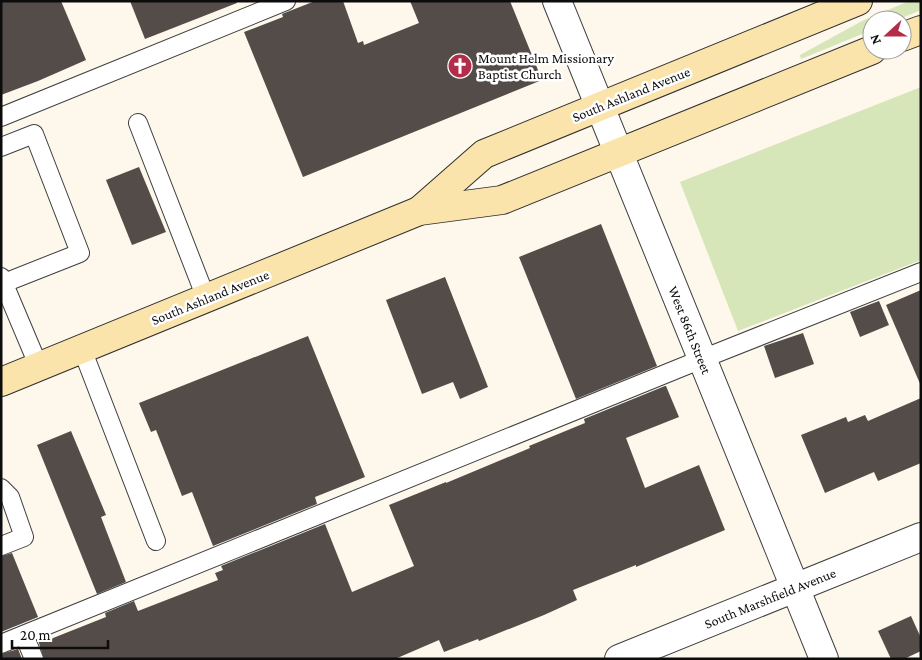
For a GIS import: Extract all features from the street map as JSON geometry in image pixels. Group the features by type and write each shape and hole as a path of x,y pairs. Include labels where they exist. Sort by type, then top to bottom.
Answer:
{"main road":[{"name":"South Ashland Avenue","path":"419,211 484,154 858,1"},
{"name":"South Ashland Avenue","path":"1,382 419,211 502,200 862,54"}],"street":[{"name":"West 86th Street","path":"557,1 824,659"},
{"name":"South Marshfield Avenue","path":"619,659 921,537"}],"lane":[{"path":"1,117 286,1"},
{"path":"138,123 206,298"},
{"path":"1,147 34,134 80,253 2,280 39,367"},
{"path":"1,644 921,272"},
{"path":"82,349 156,541"},
{"path":"1,488 10,497 24,537 1,546"},
{"path":"24,635 34,659"}],"green space":[{"path":"909,1 921,1 921,10 912,14 912,10 888,10"},
{"path":"862,21 862,34 801,59 800,55"},
{"path":"921,87 921,260 738,331 680,182"}],"building":[{"path":"1,1 61,1 86,60 1,95"},
{"path":"130,1 236,1 237,3 145,39"},
{"path":"315,1 343,1 358,43 363,41 364,45 419,23 410,1 510,1 542,80 303,177 244,32 283,17 282,14"},
{"path":"139,167 166,232 132,245 106,180"},
{"path":"601,224 657,366 576,399 519,257"},
{"path":"445,277 488,387 460,399 453,382 422,394 386,300"},
{"path":"921,290 921,386 886,305"},
{"path":"879,301 889,325 860,337 850,312"},
{"path":"803,333 814,364 775,378 764,346"},
{"path":"308,336 365,477 315,497 317,504 213,546 192,492 182,496 156,430 151,432 139,403"},
{"path":"666,386 679,417 626,438 645,488 699,465 725,530 636,567 636,565 573,590 577,600 544,615 479,641 478,639 444,652 439,640 395,659 44,659 38,640 46,637 48,640 106,617 105,613 134,601 138,611 218,580 215,573 223,570 221,566 325,524 352,592 414,566 389,505 530,448 529,446 585,423 584,419"},
{"path":"921,398 921,463 878,481 874,472 825,493 801,435 846,417 848,422 865,415 868,421"},
{"path":"71,431 106,515 101,517 126,582 97,594 37,445"},
{"path":"12,553 38,617 1,632 1,556"},
{"path":"911,616 921,638 921,651 904,659 891,659 878,631"},
{"path":"18,649 22,659 1,659 1,654"}],"place":[{"name":"Mount Helm Missionary Baptist Church","path":"460,66"}]}
